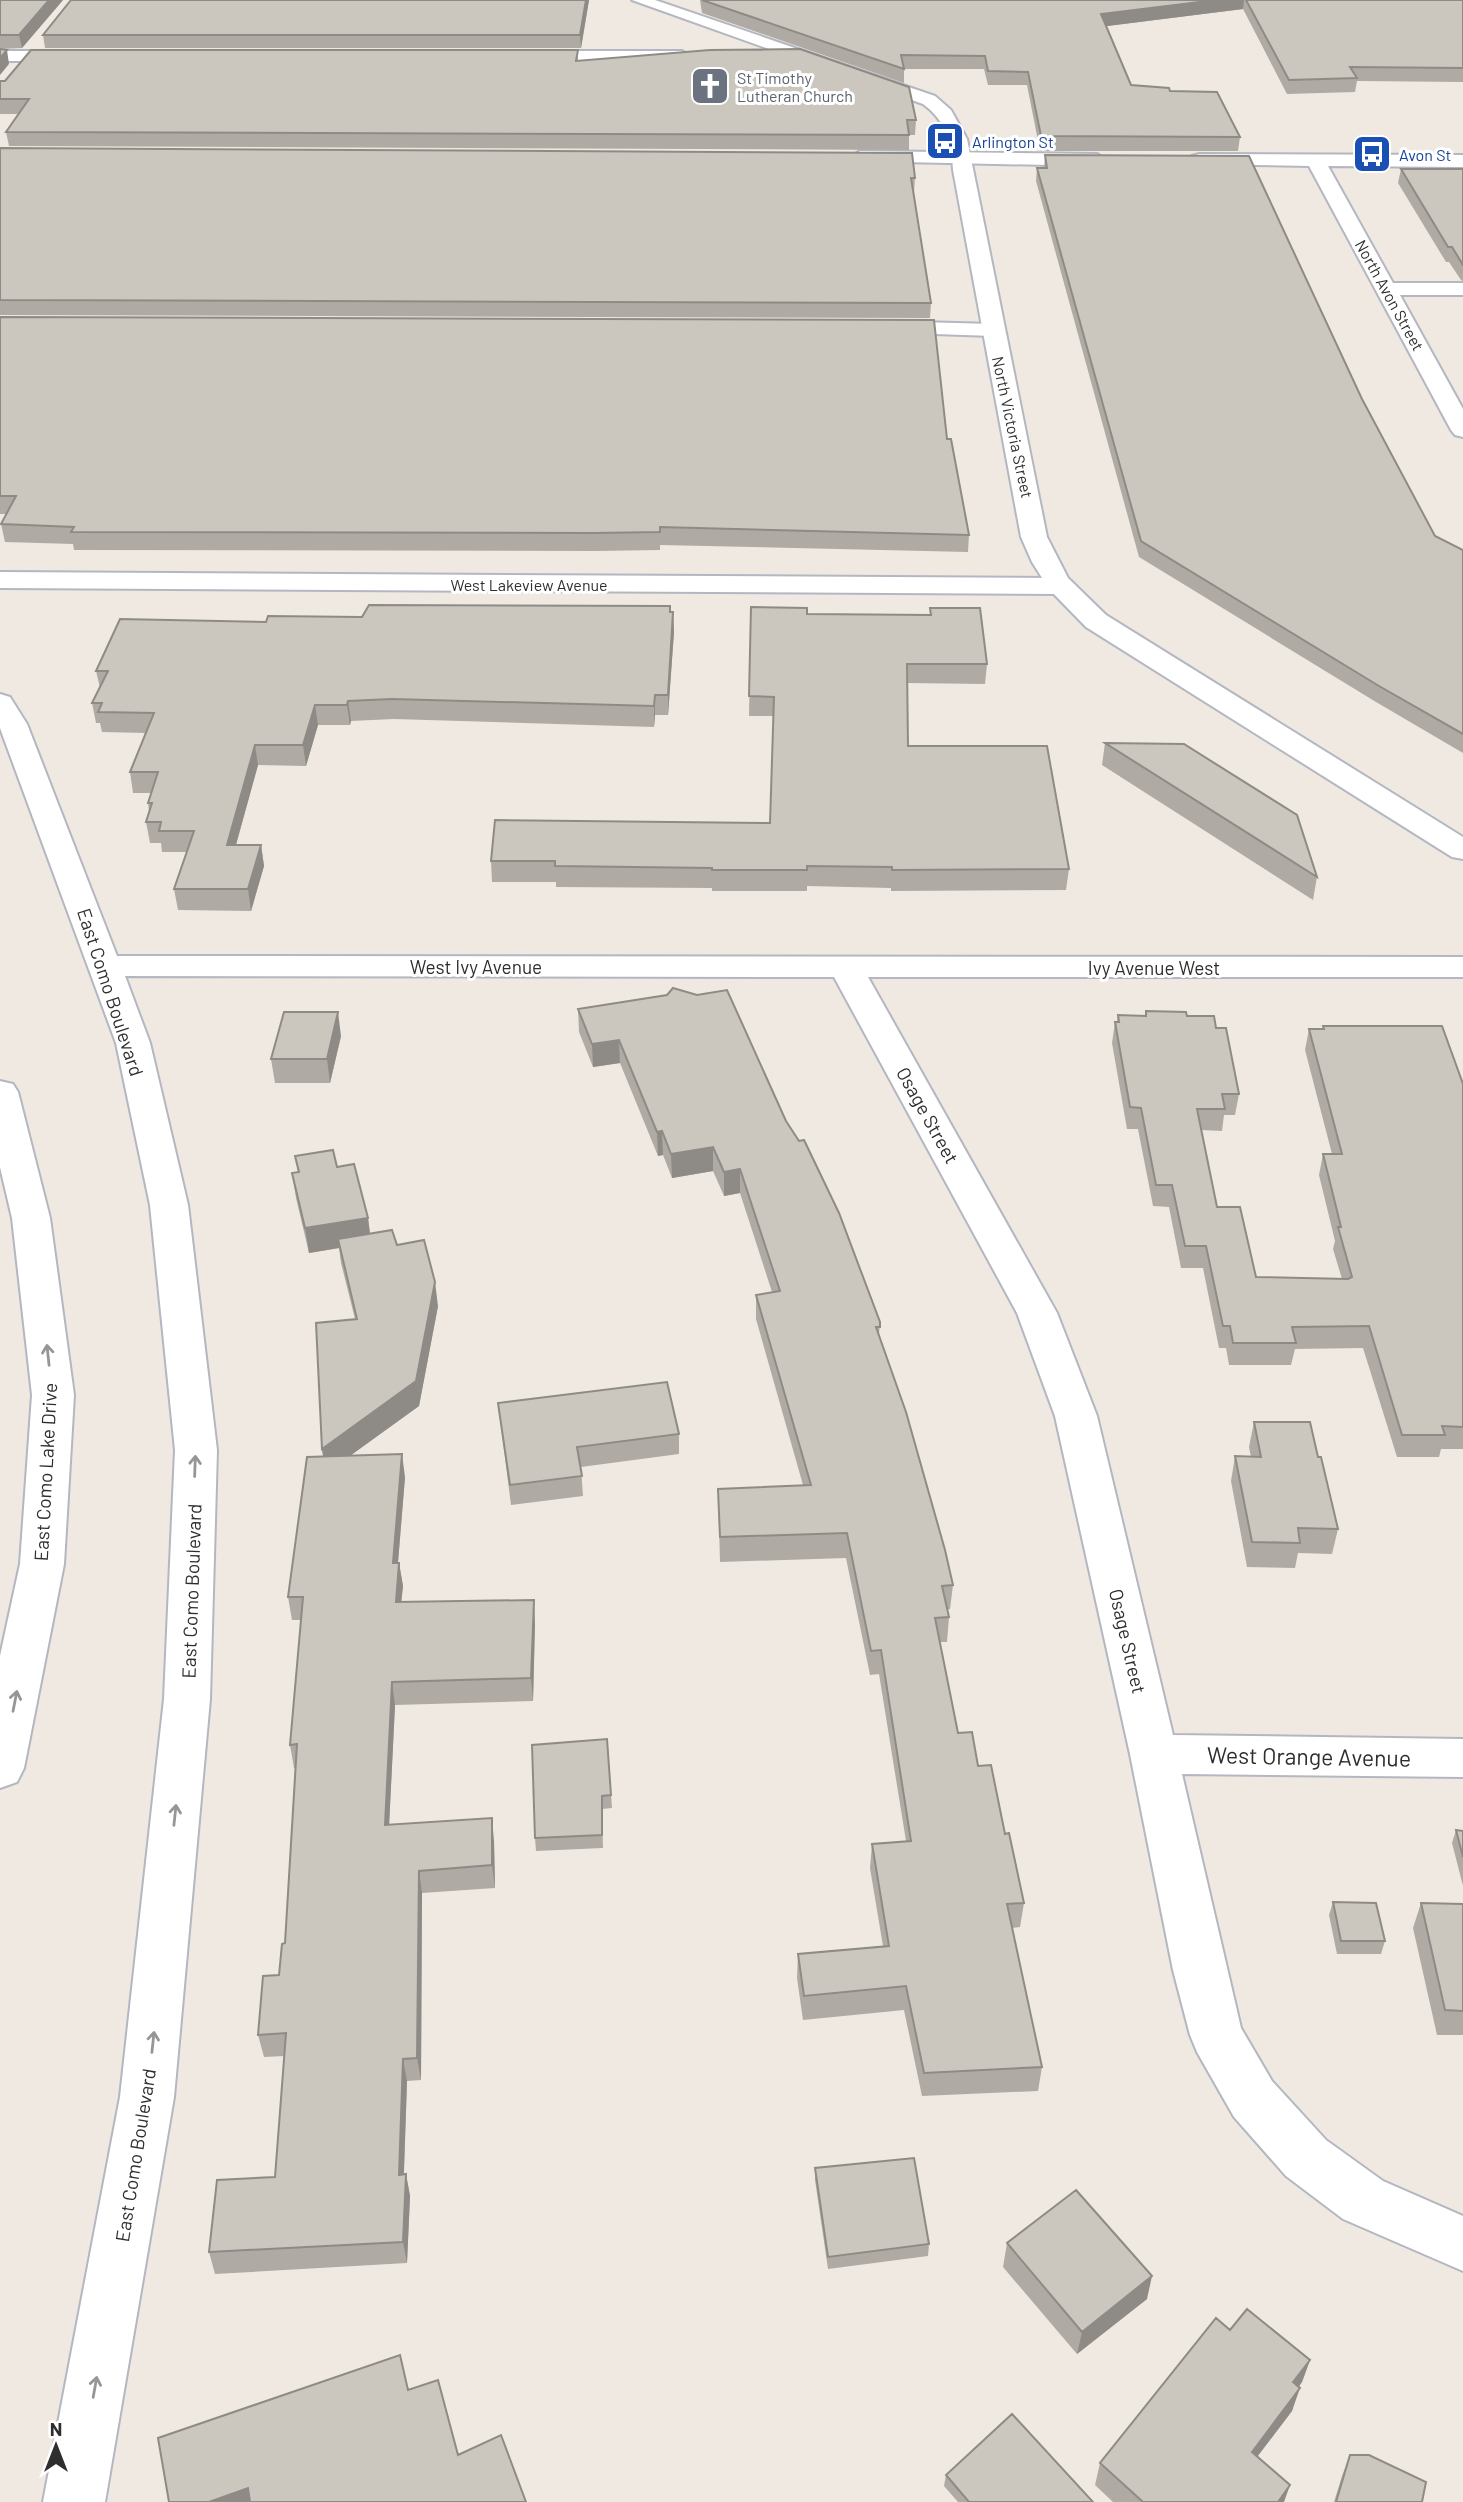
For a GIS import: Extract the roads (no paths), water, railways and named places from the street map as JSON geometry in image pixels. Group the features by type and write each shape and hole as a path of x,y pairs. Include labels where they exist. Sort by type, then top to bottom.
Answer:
{"street":[{"name":"North Victoria Street","path":"640,0 929,100 944,110 956,126 1034,537 1041,560 1058,586 1096,621 1463,850"},
{"path":"14,73 45,35"},
{"path":"0,56 97,56"},
{"path":"511,56 702,56"},
{"path":"743,56 797,56"},
{"path":"840,157 1112,160"},
{"path":"1180,160 1463,161"},
{"name":"North Avon Street","path":"1315,160 1463,430"},
{"path":"1388,289 1463,289"},
{"path":"856,327 993,330"},
{"name":"West Lakeview Avenue","path":"0,580 1058,586"},
{"name":"East Como Boulevard","path":"0,704 13,724 106,966 132,1043 169,1205 196,1450 187,1699 147,2097 74,2502"},
{"name":"West Ivy Avenue","path":"106,966 845,966"},
{"name":"Ivy Avenue West","path":"845,966 1463,967"},
{"name":"Osage Street","path":"845,966 1037,1313 1076,1416 1154,1754 1199,1970 1216,2035 1253,2099 1306,2158 1363,2200 1463,2244"},
{"name":"East Como Lake Drive","path":"0,1092 31,1218 52,1395 42,1564 0,1768"},
{"name":"West Orange Avenue","path":"1154,1754 1463,1758"}],"place":[{"name":"St Timothy Lutheran Church","path":"710,86"},
{"name":"Arlington St","path":"945,141"},
{"name":"Avon St","path":"1372,154"}]}
